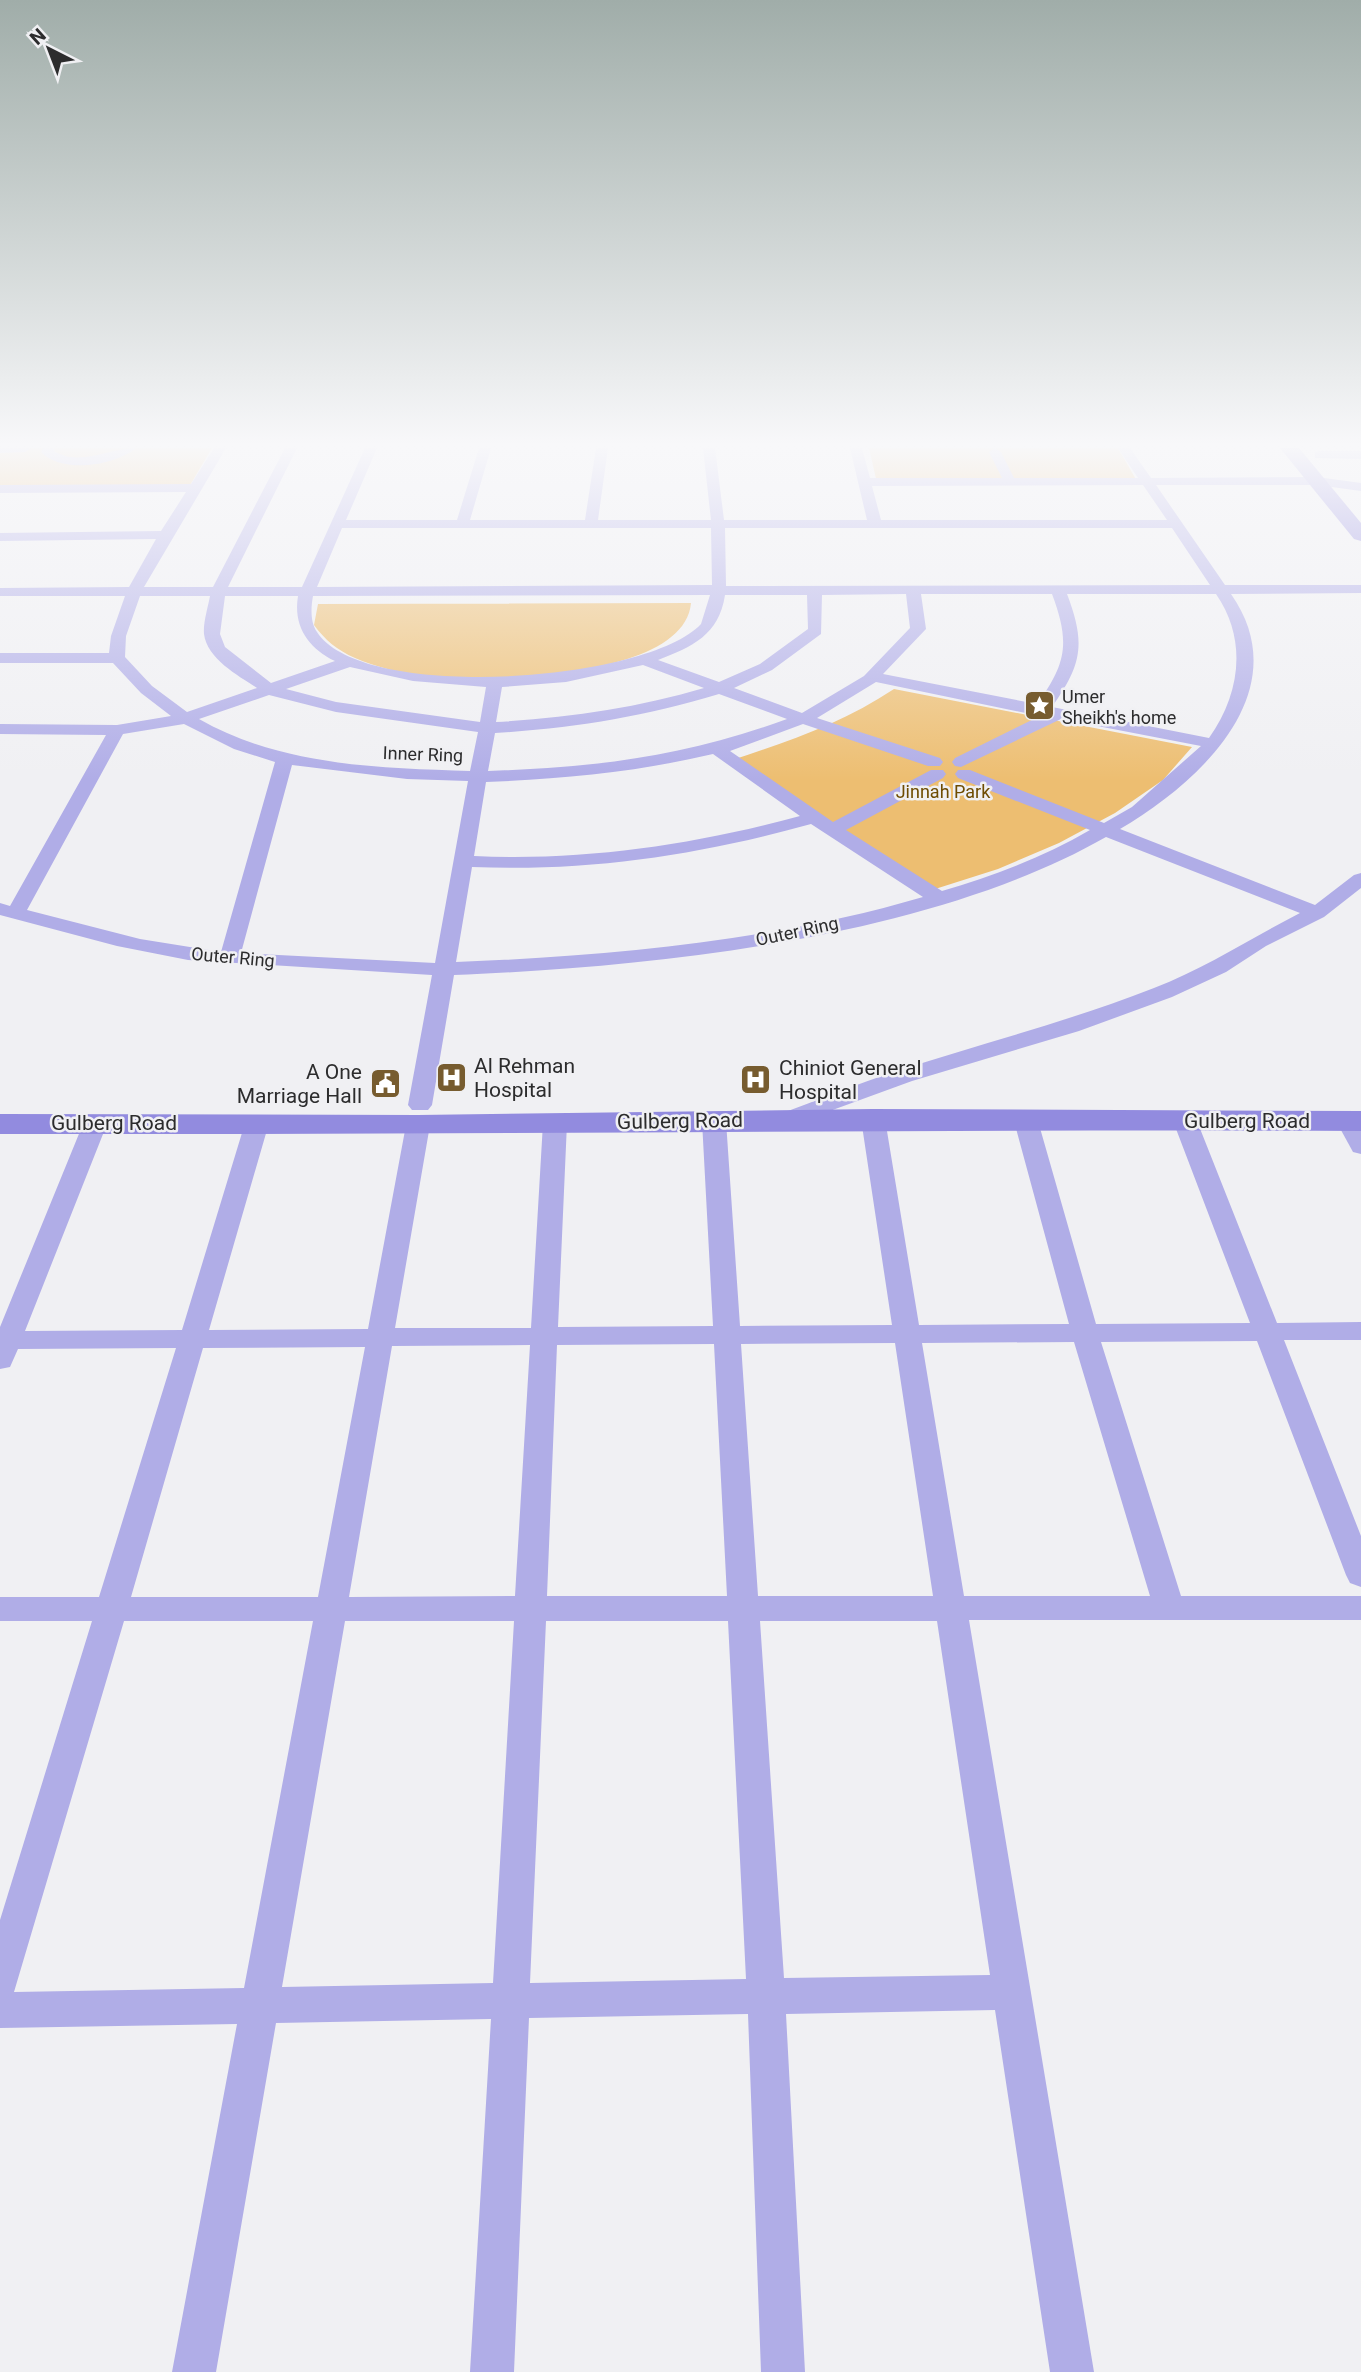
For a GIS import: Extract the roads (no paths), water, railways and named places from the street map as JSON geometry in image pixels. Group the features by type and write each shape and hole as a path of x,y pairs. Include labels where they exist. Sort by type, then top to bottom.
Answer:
{"main road":[{"name":"Gulberg Road","path":"2,1119 419,1115 826,1104 1358,1123"},
{"name":"Gulberg Road","path":"2,1119 95,1124 257,1123 419,1115 555,1123 873,1119 1358,1123"}],"street":[{"path":"0,658 117,657 119,628 133,592 153,559"},
{"path":"235,559 218,592 212,634 218,649 234,665 271,690 336,707 487,728 553,724 648,710 718,689 766,667 816,631 814,591"},
{"path":"323,559 308,592 303,617 314,640 348,662 420,677 495,682 562,677 646,661 699,635 710,623 721,592 719,559"},
{"name":"Outer Ring","path":"8,912 78,933 191,954 444,970 747,942 939,898 1055,859 1104,831 1179,781 1214,744 1238,704 1247,679 1245,649 1239,624 1198,559"},
{"path":"0,593 1361,589"},
{"path":"962,768 1049,712 1066,676 1072,653 1073,627 1058,590"},
{"name":"Inner Ring","path":"117,657 128,672 184,719 261,752 382,773 534,776 631,767 715,748 803,719 874,677 903,650 918,629 913,591"},
{"path":"646,661 935,768 962,768 1104,831 1317,913"},
{"path":"0,729 117,730 184,719 348,662"},
{"path":"874,677 1214,744"},
{"path":"194,2372 495,682"},
{"path":"8,912 117,730"},
{"path":"715,748 814,818 939,898"},
{"path":"229,957 285,758"},
{"path":"832,830 935,768"},
{"path":"463,862 554,863 627,855 766,832 814,818"},
{"path":"786,1120 904,1076 1071,1026 1164,992 1219,968 1259,942 1317,913 1361,879"},
{"path":"873,1119 905,1334 1014,1992 1072,2372"},
{"path":"714,1121 766,1996 783,2372"},
{"path":"1026,1121 1085,1332 1169,1608"},
{"path":"1185,1121 1361,1575"},
{"path":"0,1981 257,1123"},
{"path":"492,2372 555,1123"},
{"path":"95,1124 3,1347 192,1339 1361,1331"},
{"path":"0,1609 1361,1608"},
{"path":"0,2010 1014,1992"}],"place":[{"name":"Umer Sheikh's home","path":"1039,706"},
{"name":"Al Rehman Hospital","path":"451,1078"},
{"name":"Chiniot General Hospital","path":"756,1080"},
{"name":"A One Marriage Hall","path":"385,1084"}],"park label":[{"name":"Jinnah Park","path":"943,791"}]}
